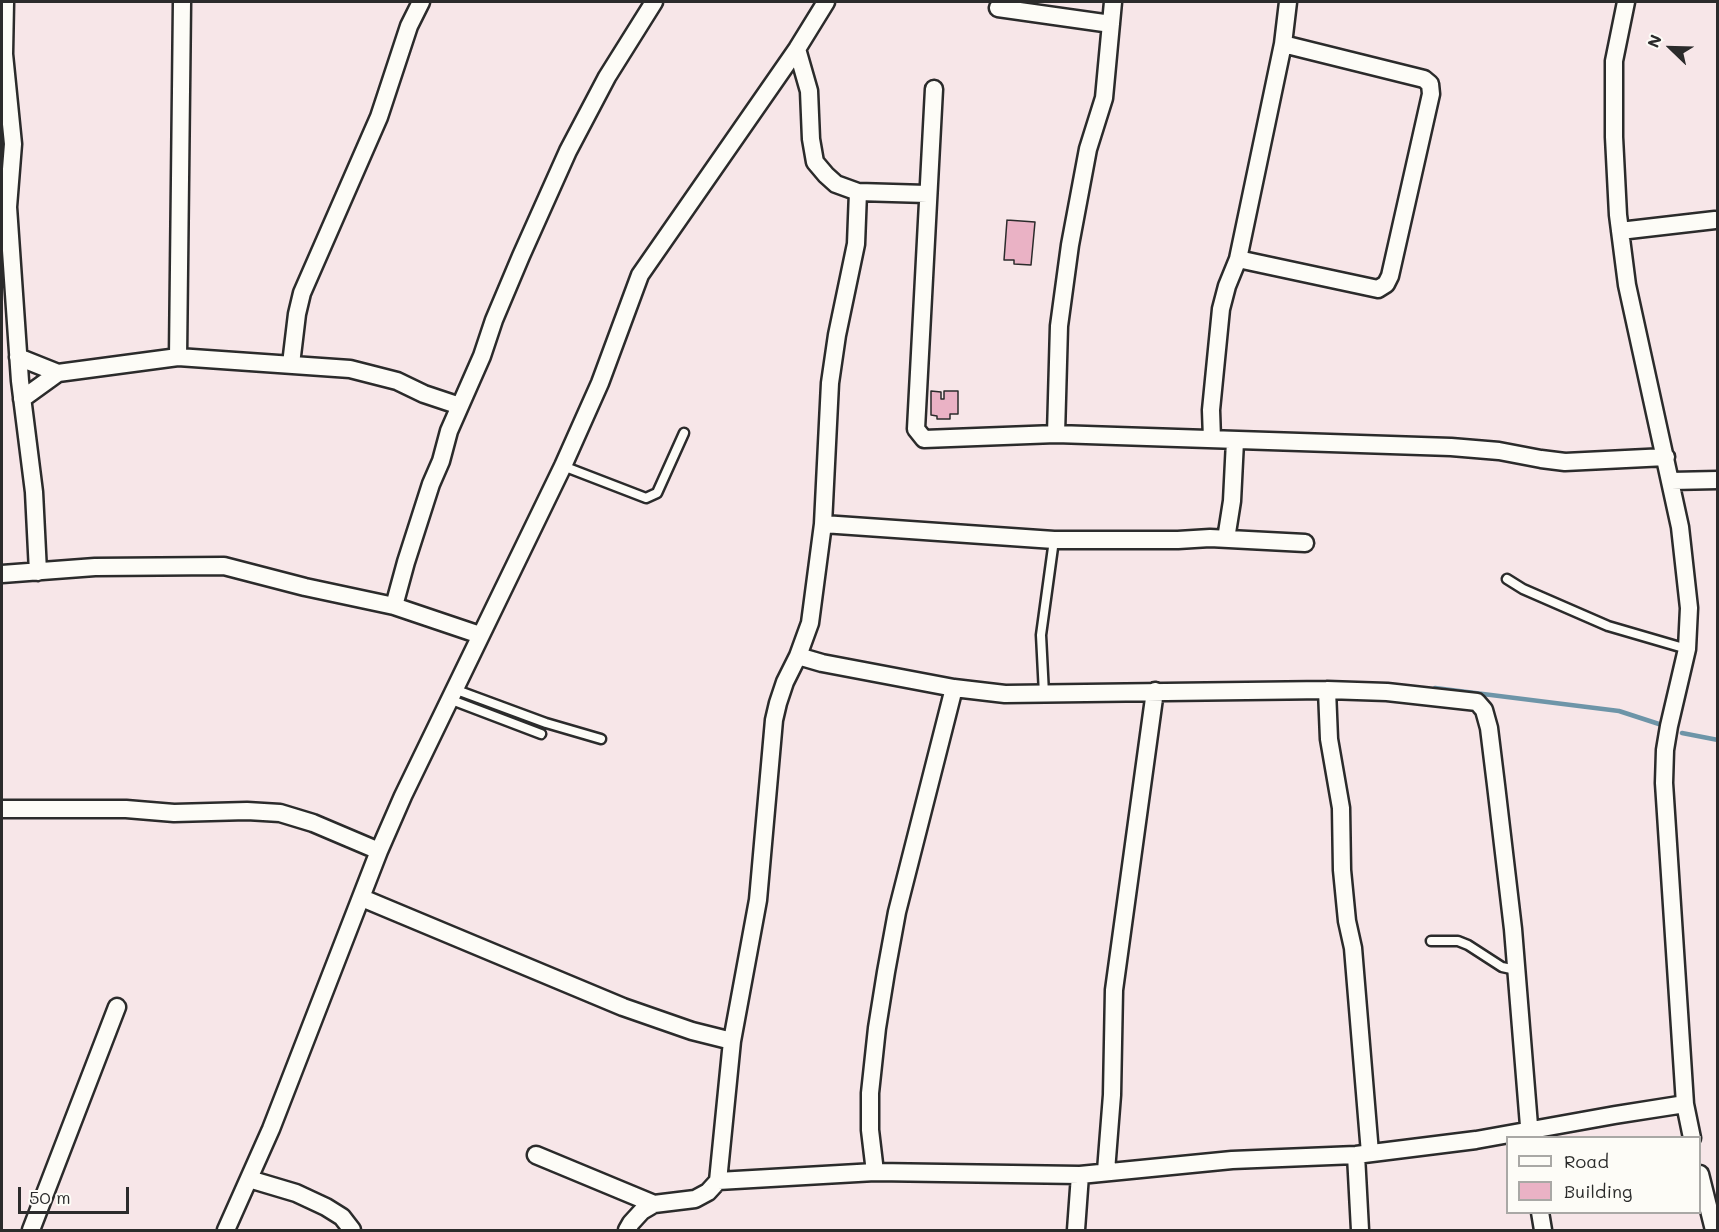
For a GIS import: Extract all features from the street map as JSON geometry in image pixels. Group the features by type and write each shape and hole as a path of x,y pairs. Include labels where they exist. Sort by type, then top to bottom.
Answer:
{"street":[{"path":"5,2 4,54 13,144 8,207 18,357 34,492 39,572"},
{"path":"178,357 183,98 182,2"},
{"path":"291,364 302,293 379,117 410,26 421,2"},
{"path":"394,606 405,562 449,431 482,356 494,320 521,256 568,151 607,77 654,2"},
{"path":"226,1230 271,1129 379,851 480,635 563,466 600,383 639,275 696,197 797,49 826,2"},
{"path":"1056,434 1059,326 1070,245 1088,149 1104,98 1113,2"},
{"path":"1212,439 1212,401 1221,309 1238,259 1283,44 1288,2"},
{"path":"1626,2 1614,61 1614,137 1620,231 1627,285 1680,527 1689,608 1687,649 1669,726 1664,783 1685,1104 1692,1136"},
{"path":"998,8 1111,24"},
{"path":"1238,259 1378,289 1386,284 1390,276 1431,94 1430,84 1424,78 1283,44"},
{"path":"797,49 809,91 811,139 815,162 836,184 858,192 927,194"},
{"path":"934,89 916,429 924,439 1056,434 1451,447 1499,451 1565,462 1666,456"},
{"path":"627,1230 642,1211 654,1204 695,1199 708,1192 718,1181 732,1041 758,900 774,720 785,682 798,656 810,623 822,524 830,383 837,335 856,244 858,192"},
{"path":"1620,231 1715,220"},
{"path":"18,357 58,373"},
{"path":"22,399 58,373 178,357 350,369 398,381 424,394 460,406"},
{"path":"1226,539 1232,501 1236,441"},
{"path":"1671,481 1718,480"},
{"path":"822,524 1054,540 1226,539 1305,543"},
{"path":"2,574 94,567 224,566 305,587 394,606 480,635"},
{"path":"798,656 822,663 954,688 1005,694 1327,690 1387,692 1477,702 1484,710 1489,728 1496,785 1516,970 1530,1134"},
{"path":"875,1172 870,1130 870,1093 886,972 897,912 954,688"},
{"path":"1327,690 1329,739 1341,808 1342,870 1347,921 1353,948 1363,1154 1360,1230"},
{"path":"1106,1172 1112,1095 1114,990 1155,691"},
{"path":"2,809 280,813 313,823 379,851"},
{"path":"362,898 623,1007 732,1041"},
{"path":"30,1230 117,1007"},
{"path":"1513,1136 1615,1115 1685,1104"},
{"path":"718,1181 875,1172 1080,1175 1232,1160 1363,1154 1506,1137"},
{"path":"536,1155 654,1204"},
{"path":"1076,1230 1080,1175"},
{"path":"1701,1178 1714,1230"},
{"path":"249,1179 296,1193 326,1207 342,1217 352,1230"},
{"path":"1540,1214 1543,1230"}],"lane":[{"path":"563,466 646,498 657,493 684,433"},
{"path":"1044,694 1041,635 1054,540"},
{"path":"1507,579 1522,589 1608,626 1687,649"},
{"path":"452,694 541,734"},
{"path":"452,694 601,739"},
{"path":"1431,941 1458,941 1502,967 1516,970"}],"building":[{"path":"1007,220 1035,222 1031,265 1014,264 1014,260 1004,260"},
{"path":"931,391 941,392 941,399 944,399 944,391 958,391 958,414 950,414 950,419 937,419 937,416 931,415"}],"waterway":[{"path":"1435,688 1619,711 1662,725"},
{"path":"1682,733 1718,740"}]}
